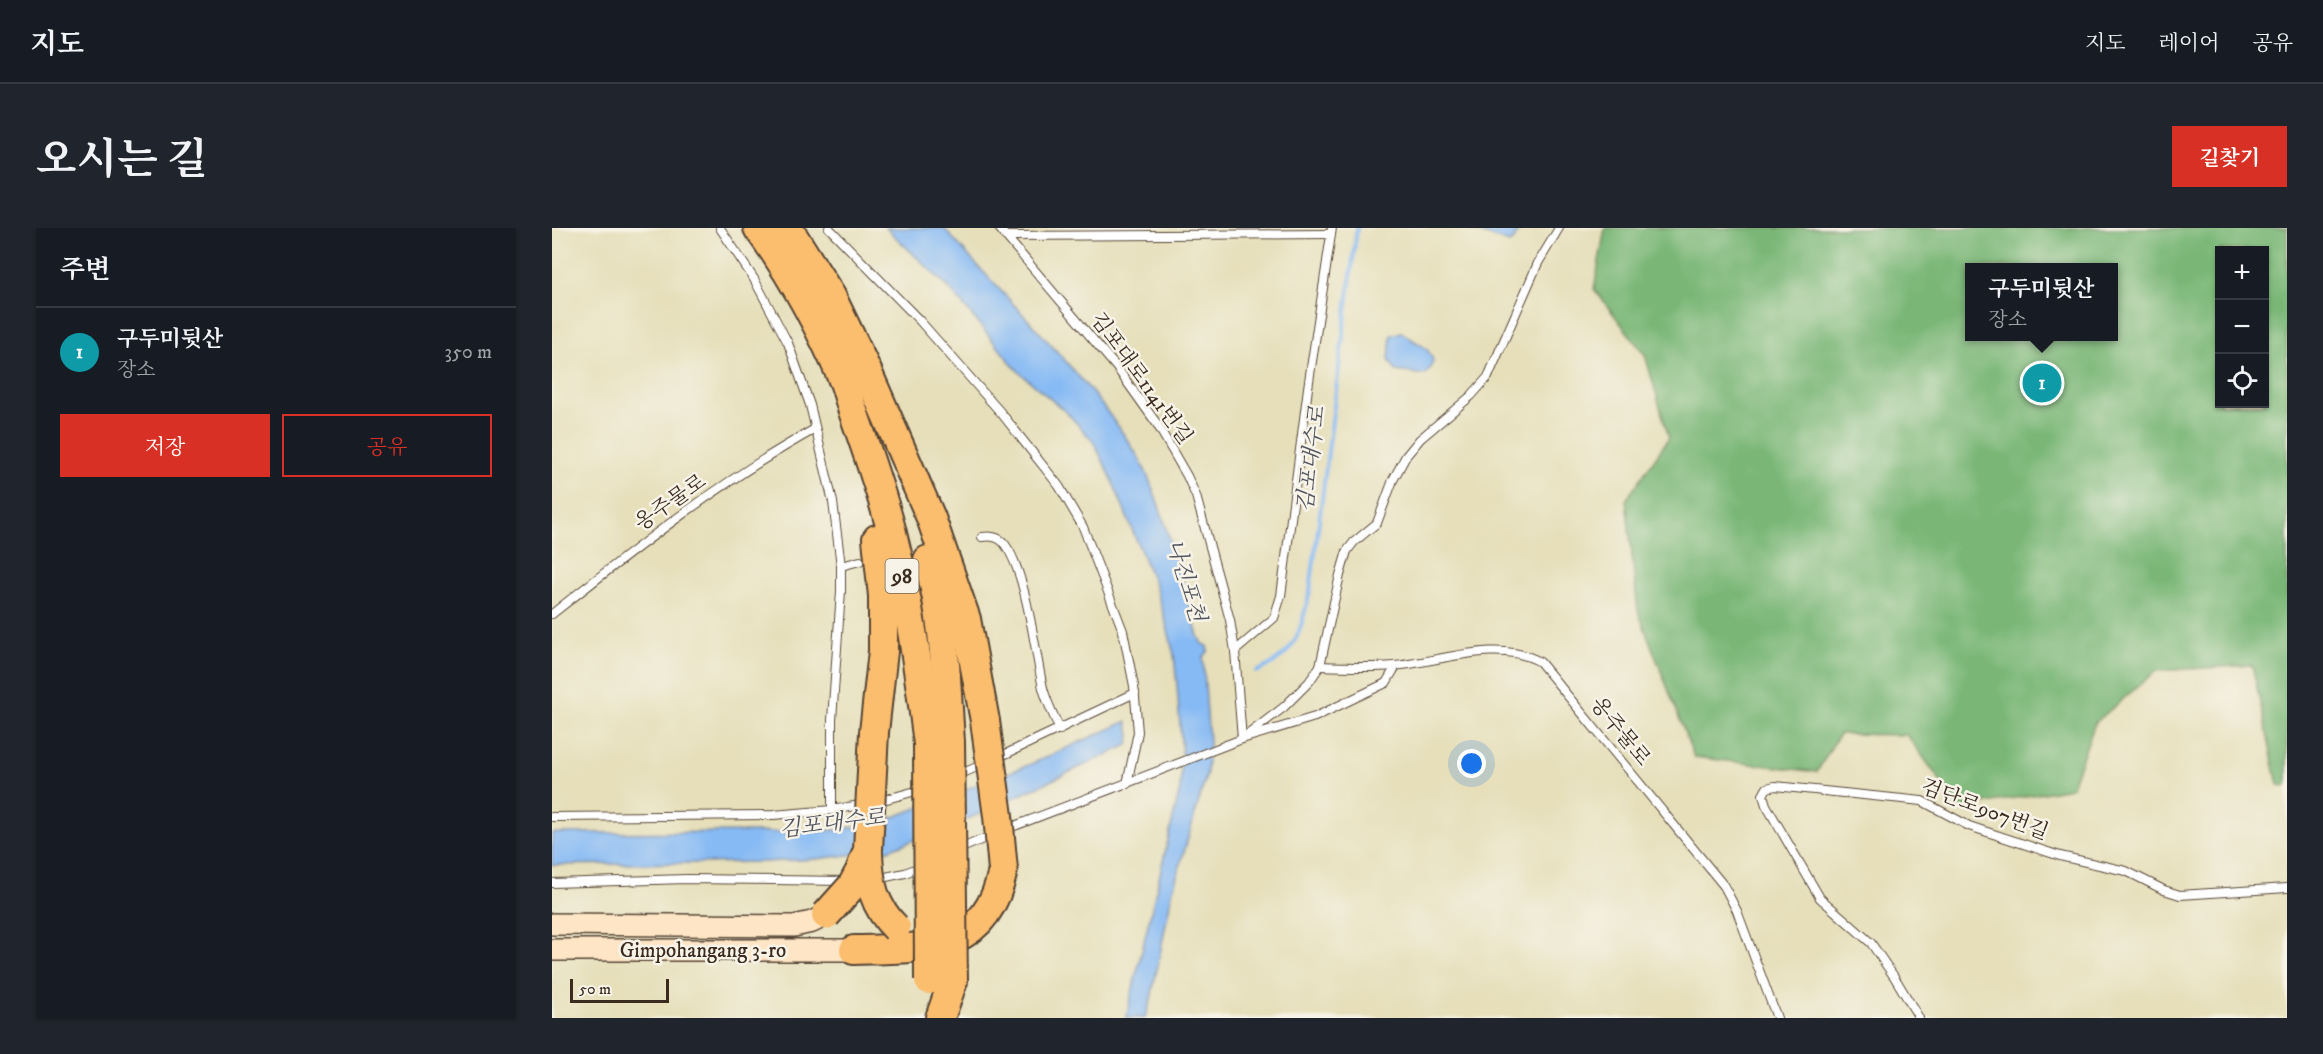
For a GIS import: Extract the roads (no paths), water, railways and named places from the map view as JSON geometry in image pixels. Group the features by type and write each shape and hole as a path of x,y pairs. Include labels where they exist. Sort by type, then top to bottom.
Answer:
{"highway":[{"name":"98","path":"758,228 798,287 845,385 874,471 896,550 915,646 939,743"},
{"name":"98","path":"788,228 831,296 889,422 935,584 941,625 939,743 941,980"},
{"path":"854,414 876,524 883,596 883,651 873,732 869,871 876,902 885,918 907,936 942,944"},
{"path":"854,950 916,949 942,944 977,924 990,909 999,889 1003,870 985,721 966,619 931,518 889,422"},
{"path":"826,915 852,886 868,850"},
{"path":"923,1018 941,980"},
{"path":"940,1018 941,980"}],"street":[{"name":"Gimpohangang 3-ro","path":"552,924 794,926 812,922 826,915"},
{"name":"Gimpohangang 3-ro","path":"552,950 854,950"}],"lane":[{"path":"720,228 754,279 788,343 802,379 814,429 826,465 841,566 832,720 832,810"},
{"path":"829,228 936,338 1002,414 1059,486 1083,527 1123,631 1135,693 1138,732 1127,784"},
{"name":"김포대로1141번길","path":"999,228 1112,361 1176,455 1196,496 1225,596 1235,651 1242,739"},
{"path":"1242,739 1284,706 1309,682 1320,666 1347,551 1354,542 1377,523 1392,480 1406,456 1420,439 1472,396 1488,376 1529,281 1558,228"},
{"path":"1005,236 1331,231 1281,596 1274,618 1235,651"},
{"name":"옹주물로","path":"552,614 652,537 762,460 814,429"},
{"path":"982,537 993,536 1002,540 1010,553 1023,589 1045,693 1060,730"},
{"path":"841,566 860,561"},
{"name":"옹주물로","path":"1320,666 1396,666 1503,651 1523,654 1540,662 1724,886 1737,910 1777,1018"},
{"path":"552,884 687,879 839,881 885,878 905,873 972,843 1139,778 1242,739 1315,717 1386,683 1396,666"},
{"path":"552,817 773,815 832,810 887,800 928,787 1060,730 1135,693"},
{"name":"검단로907번길","path":"1919,1018 1872,943 1820,898 1766,805 1763,795 1767,788 1775,786 1922,801 1969,825 2060,856 2126,871 2164,890 2180,895 2287,888"}],"water":[{"path":"886,228 944,228 1096,397 1145,470 1165,525 1198,636 1202,644 1208,646 1208,652 1203,657 1209,742 1207,773 1172,893 1151,999 1145,1018 1126,1018 1180,789 1182,754 1174,655 1155,586 1110,475 1093,441 1068,414 1018,371 949,288"},
{"path":"1466,228 1520,228 1514,240 1509,243"},
{"path":"1401,332 1427,349 1433,360 1431,368 1425,375 1396,371 1389,360 1391,335"},
{"path":"1127,721 1130,735 1128,745 957,824 888,850 816,859 765,862 552,865 552,833 788,832 836,830 881,822 1031,764"}],"waterway":[{"name":"김포대수로","path":"1256,672 1270,665 1289,649 1303,619 1310,591 1357,228"}],"place":[{"name":"구두미뒷산","path":"2042,383"}],"water label":[{"name":"나진포천","path":"1187,580"}]}
